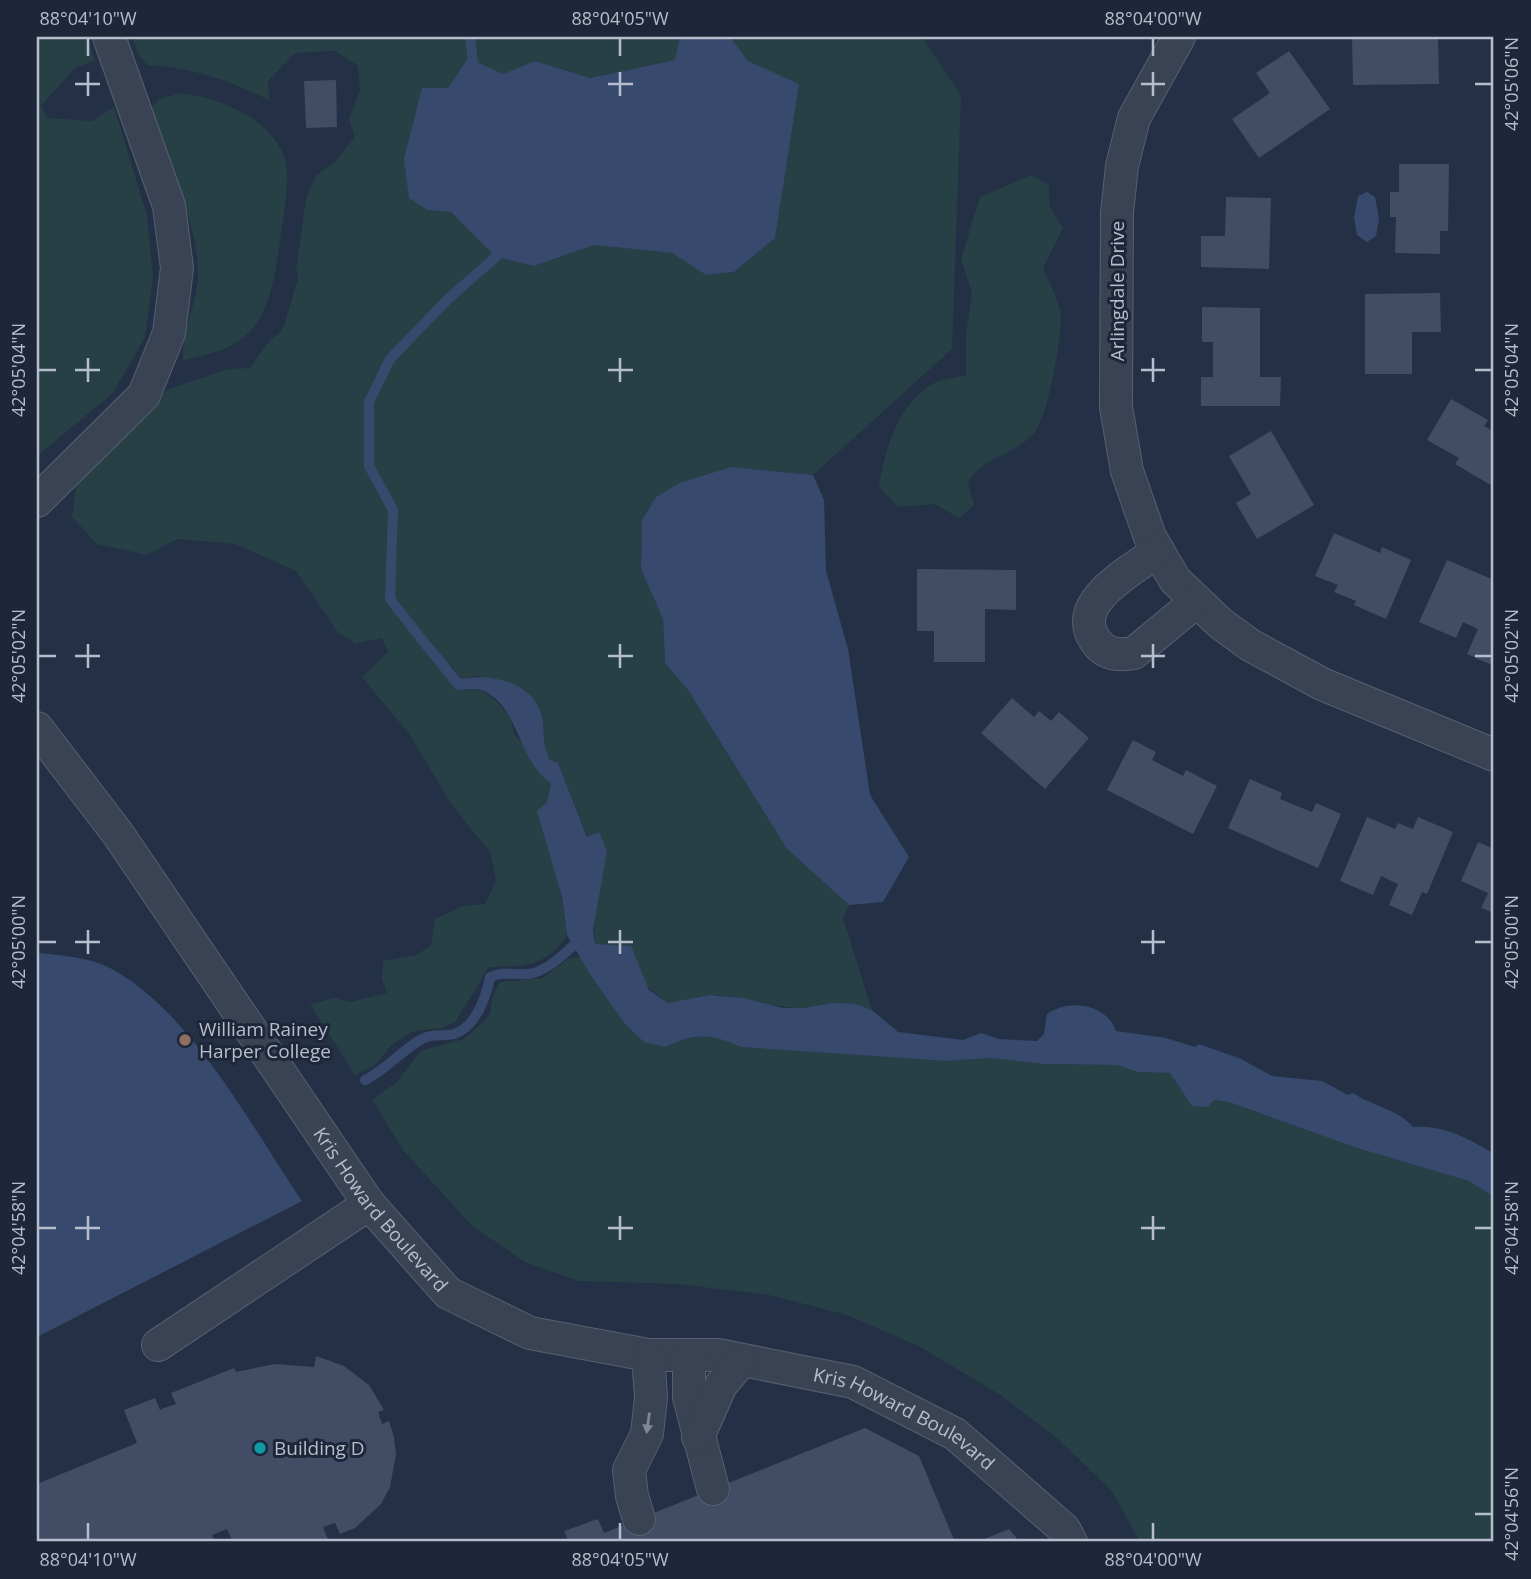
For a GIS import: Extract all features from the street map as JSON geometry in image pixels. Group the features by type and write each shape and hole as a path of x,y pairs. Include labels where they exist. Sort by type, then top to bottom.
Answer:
{"street":[{"path":"37,500 145,395 169,332 177,268 169,206 108,37"},
{"name":"Arlingdale Drive","path":"1178,37 1134,118 1122,166 1116,212 1116,407 1127,471 1150,537 1175,580 1220,623 1251,645 1322,684 1494,755"},
{"path":"1158,551 1099,596 1091,607 1088,620 1090,633 1097,644 1108,652 1121,655 1134,653 1197,601"},
{"name":"Kris Howard Boulevard","path":"37,728 118,834 369,1204 448,1293 530,1333 648,1355 689,1355 742,1360 853,1382 955,1434 1064,1529 1071,1542"},
{"path":"158,1345 369,1204"},
{"path":"639,1519 629,1470 647,1434 651,1397 648,1355"},
{"path":"689,1355 689,1397 713,1489"},
{"path":"698,1437 721,1385 742,1360"}],"green space":[{"path":"37,37 87,37 95,60 75,68 41,106 48,118 92,121 114,107 147,215 153,277 145,337 113,393 37,456"},
{"path":"132,37 680,37 675,60 590,78 535,61 504,75 428,210 451,212 496,257 534,266 594,245 672,253 706,275 734,272 775,238 798,84 748,61 730,37 922,37 961,96 952,349 813,475 731,467 679,483 656,497 642,521 641,569 663,619 665,663 688,690 787,849 849,905 843,918 872,1010 842,1004 808,1008 786,1007 722,995 668,1003 595,944 588,838 558,763 550,760 542,740 542,717 479,675 461,679 449,662 456,690 482,690 497,702 510,717 514,733 551,783 547,802 567,935 551,954 533,963 489,967 456,1021 442,1028 411,1032 392,1045 375,1065 355,1075 310,1004 334,998 350,1002 387,993 382,979 383,961 417,955 431,945 435,919 462,906 485,904 496,881 490,852 451,804 410,735 362,677 388,652 382,638 355,644 337,631 296,571 235,544 177,539 147,555 97,544 72,517 76,488 94,456 169,389 228,369 250,368 266,345 283,329 298,278 296,269 306,199 316,175 335,162 355,137 349,119 360,90 358,66 336,51 295,53 268,81 270,101 211,76 147,65 138,54"},
{"path":"181,93 227,105 256,121 278,145 287,167 287,188 275,273 260,318 247,335 231,346 183,360 197,286 197,255 180,191 150,109 160,99"},
{"path":"1031,175 1049,185 1049,205 1063,228 1043,268 1057,300 1061,318 1053,378 1045,411 1035,432 1027,440 974,473 968,482 974,505 959,518 935,504 898,507 879,487 889,445 900,418 908,406 929,386 966,375 966,334 972,293 961,259 980,197"},
{"path":"580,956 624,1023 666,1047 686,1039 704,1036 722,1039 742,1047 947,1061 990,1058 1044,1064 1117,1065 1138,1072 1170,1073 1192,1105 1214,1100 1229,1102 1354,1147 1470,1181 1494,1197 1494,1542 1140,1542 1112,1491 1059,1440 1002,1396 920,1347 847,1315 769,1295 678,1284 579,1281 525,1262 471,1225 404,1151 372,1100 397,1082 420,1051 464,1039 480,1025 490,1014 492,998 500,982 543,978 568,959"}],"water":[{"path":"680,37 730,37 748,61 799,84 775,238 734,272 706,275 672,253 594,245 534,266 496,257 451,212 428,210 409,198 404,159 422,88 448,88 468,58 503,74 535,61 590,78 675,60"},
{"path":"1367,192 1375,197 1379,219 1376,236 1367,242 1357,235 1354,218 1358,196"},
{"path":"731,467 813,475 824,500 826,571 848,649 870,795 909,857 883,902 849,905 787,849 688,690 665,663 663,619 641,569 642,520 656,497 679,483"},
{"path":"421,640 433,645 461,679 485,677 509,683 530,695 537,705 542,717 544,742 550,760 558,763 587,837 599,832 607,851 593,930 595,944 631,946 649,990 668,1003 709,995 744,998 783,1008 834,1003 855,1004 872,1010 898,1032 963,1040 981,1033 999,1039 1037,1041 1044,1034 1047,1014 1066,1006 1086,1006 1105,1015 1116,1031 1166,1038 1195,1047 1199,1044 1241,1059 1272,1076 1322,1081 1348,1095 1353,1093 1392,1112 1413,1127 1445,1130 1465,1138 1494,1154 1494,1197 1469,1181 1354,1147 1229,1102 1214,1100 1208,1107 1192,1106 1170,1073 1138,1072 1117,1065 1044,1064 990,1058 947,1061 741,1047 704,1036 686,1039 666,1047 644,1042 624,1023 567,935 562,897 537,811 547,802 551,783 540,774 532,762 512,722 496,699 481,690 456,690 428,655"},
{"path":"37,953 102,964 139,987 167,1012 217,1072 302,1201 37,1337"}],"building":[{"path":"1352,37 1438,37 1439,84 1353,85"},
{"path":"1289,51 1330,109 1259,158 1232,119 1270,93 1256,73"},
{"path":"336,80 337,127 306,128 304,81"},
{"path":"1399,164 1449,164 1448,231 1440,231 1440,254 1395,253 1396,217 1390,217 1390,192 1399,192"},
{"path":"1226,197 1271,198 1269,269 1201,267 1201,236 1225,236"},
{"path":"1440,293 1441,332 1412,332 1412,374 1365,374 1365,294"},
{"path":"1202,307 1260,308 1260,377 1281,377 1280,406 1201,406 1201,377 1213,377 1213,342 1202,342"},
{"path":"1451,399 1488,420 1484,426 1494,432 1494,487 1455,464 1459,458 1427,440"},
{"path":"1271,431 1314,505 1257,539 1236,503 1251,494 1229,456"},
{"path":"1334,533 1380,553 1382,547 1411,560 1386,619 1354,605 1356,601 1334,592 1338,585 1315,576"},
{"path":"1447,560 1494,580 1494,666 1467,654 1478,629 1463,622 1456,638 1419,622"},
{"path":"917,569 1016,570 1016,610 985,609 985,662 934,662 934,631 917,631"},
{"path":"1012,698 1034,717 1039,711 1051,721 1059,712 1089,738 1045,789 981,733"},
{"path":"1133,740 1156,752 1152,760 1183,776 1186,770 1217,786 1193,834 1107,790"},
{"path":"1250,779 1282,793 1280,799 1312,812 1316,803 1341,814 1318,868 1228,828"},
{"path":"1367,817 1395,829 1398,823 1413,829 1418,817 1453,832 1427,894 1422,892 1412,915 1389,905 1398,884 1381,876 1373,895 1340,881"},
{"path":"1478,842 1494,849 1494,913 1481,908 1488,893 1461,881"},
{"name":"Building D","path":"316,1356 344,1366 369,1385 384,1410 378,1412 382,1424 389,1421 394,1437 396,1454 390,1487 381,1504 355,1528 340,1534 335,1523 323,1527 329,1542 306,1542 304,1539 295,1542 233,1542 227,1529 212,1535 215,1542 37,1542 37,1484 137,1443 124,1410 155,1398 160,1410 176,1404 171,1393 234,1368 236,1372 275,1364 314,1367"},
{"path":"865,1428 919,1456 955,1542 569,1542 564,1531 598,1519 604,1533"},
{"path":"1009,1529 1020,1542 977,1542"}],"waterway":[{"path":"470,37 474,71"},
{"path":"430,650 390,599 393,510 369,466 369,402 390,359 448,299 496,257 495,246"},
{"path":"365,1080 422,1039 454,1034 462,1030 474,1018 483,1002 490,977 528,974 543,969 583,937"}],"place":[{"name":"William Rainey Harper College","path":"185,1040"},
{"name":"Building D","path":"260,1448"}]}
